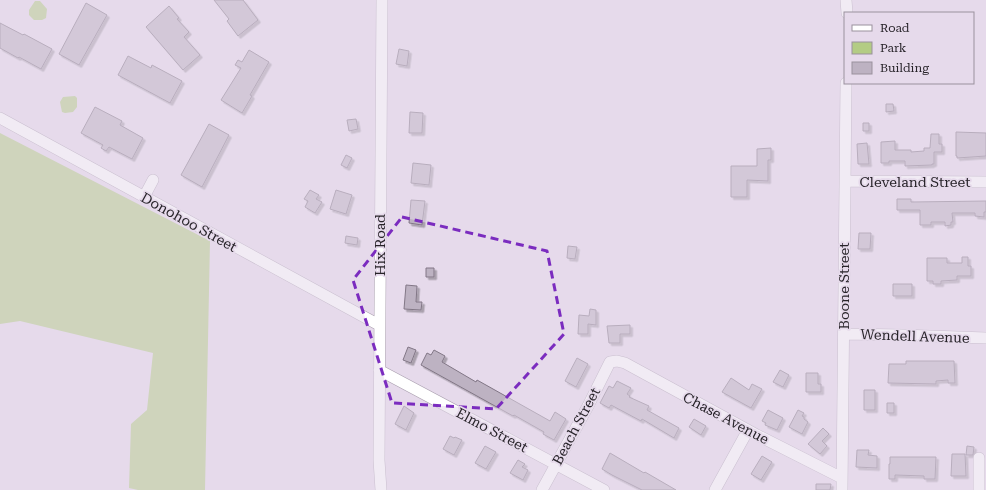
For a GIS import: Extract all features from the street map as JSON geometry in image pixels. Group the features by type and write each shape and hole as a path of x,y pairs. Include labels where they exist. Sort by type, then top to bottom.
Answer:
{"street":[{"name":"Hix Road","path":"381,490 379,460 379,325 382,0"},
{"path":"846,0 847,12"},
{"name":"Boone Street","path":"842,490 846,84"},
{"name":"Donohoo Street","path":"0,118 379,325"},
{"path":"144,197 153,180"},
{"name":"Cleveland Street","path":"845,181 986,182"},
{"name":"Wendell Avenue","path":"844,334 986,338"},
{"name":"Chase Avenue","path":"610,362 616,361 625,363 748,430 842,478"},
{"name":"Beach Street","path":"542,490 588,406 610,362"},
{"name":"Elmo Street","path":"379,370 604,490"},
{"path":"715,490 748,430"},
{"path":"979,458 979,490"}],"highlighted area":[{"path":"402,217 547,251 564,334 496,409 392,403 353,280"}],"green space":[{"path":"35,1 40,1 47,9 46,18 42,20 34,20 29,15 29,10"},
{"path":"75,96 77,98 77,107 73,112 62,112 60,102 63,97"},
{"path":"0,133 210,241 205,490 138,490 129,488 131,424 147,410 153,353 20,321 0,324"}],"building":[{"path":"214,0 243,0 258,20 238,36 227,21 229,19"},
{"path":"86,3 107,15 79,65 59,54"},
{"path":"169,6 179,18 177,19 189,32 184,37 200,55 183,70 146,27"},
{"path":"0,23 52,49 41,69 0,48"},
{"path":"399,49 409,51 407,66 396,64"},
{"path":"249,50 269,62 250,95 252,96 242,113 221,100 241,68 235,65 238,60 242,62"},
{"path":"128,56 151,68 152,65 182,81 170,103 118,75"},
{"path":"886,104 893,104 894,111 886,112"},
{"path":"95,107 122,121 120,125 143,138 132,159 109,147 106,151 101,148 103,145 81,133"},
{"path":"410,112 423,113 422,133 409,133"},
{"path":"356,119 358,129 349,131 347,120"},
{"path":"863,123 869,123 869,131 863,131"},
{"path":"209,124 229,135 202,187 181,175"},
{"path":"956,132 986,133 986,156 957,158"},
{"path":"931,134 939,134 939,144 942,144 942,152 934,152 934,164 905,166 905,161 889,161 889,163 881,163 881,142 895,141 895,150 911,150 911,152 924,151 924,148 930,148"},
{"path":"867,143 869,164 858,164 857,144"},
{"path":"771,148 771,160 768,160 768,181 747,180 747,197 731,197 731,166 757,166 757,149"},
{"path":"346,155 352,158 347,168 341,165"},
{"path":"413,163 431,165 429,185 411,183"},
{"path":"310,190 319,195 316,199 322,202 315,213 305,207 308,201 304,199"},
{"path":"336,190 352,195 346,214 330,209"},
{"path":"897,199 911,199 911,202 986,201 986,212 984,212 984,217 975,216 975,213 952,213 953,222 951,222 951,225 945,226 945,222 931,222 931,225 920,225 920,210 897,210"},
{"path":"411,200 425,201 422,225 409,223"},
{"path":"859,233 871,233 870,249 858,249"},
{"path":"346,236 358,238 357,245 345,243"},
{"path":"568,246 577,247 575,259 567,258"},
{"path":"962,257 968,257 968,266 971,266 971,276 957,276 957,280 941,281 941,284 933,284 933,281 927,281 927,258 947,258 947,263 962,263"},
{"path":"426,268 434,268 434,277 426,277"},
{"path":"893,284 912,284 912,296 893,296"},
{"path":"406,285 417,286 416,302 422,302 421,310 404,309"},
{"path":"590,309 596,310 596,325 588,324 588,334 578,334 579,315 589,316"},
{"path":"630,325 630,334 620,334 620,343 609,343 607,326"},
{"path":"408,347 416,350 411,363 403,360"},
{"path":"434,350 445,356 442,362 476,382 477,380 550,421 555,412 566,419 554,440 543,434 544,432 514,415 513,416 421,365 427,353 431,355"},
{"path":"577,358 588,364 576,387 565,381"},
{"path":"906,361 954,361 955,383 948,383 948,380 936,381 936,384 888,383 889,364 906,364"},
{"path":"780,370 789,375 783,387 773,382"},
{"path":"806,373 818,373 818,384 821,384 821,392 806,392"},
{"path":"731,378 749,390 752,384 762,389 751,408 722,392"},
{"path":"617,381 631,388 627,394 630,396 629,397 649,406 647,410 679,428 674,438 642,419 641,421 611,405 609,408 600,403 609,386 613,388"},
{"path":"864,390 875,390 875,410 864,410"},
{"path":"887,403 894,403 894,413 887,413"},
{"path":"404,406 414,413 406,430 395,424"},
{"path":"768,410 783,418 777,430 765,425 766,423 762,421"},
{"path":"798,410 804,413 802,416 808,422 802,434 789,427"},
{"path":"694,419 706,426 701,435 689,427"},
{"path":"823,428 829,434 822,441 827,446 820,454 808,444"},
{"path":"450,436 462,440 454,455 443,449"},
{"path":"485,446 496,452 486,469 475,463"},
{"path":"967,446 974,447 973,455 966,455"},
{"path":"857,450 869,450 868,455 877,456 877,468 856,467"},
{"path":"610,453 676,490 642,490 612,475 602,469"},
{"path":"952,454 965,454 966,476 951,476"},
{"path":"762,456 772,462 761,480 751,474"},
{"path":"890,457 936,457 935,479 924,479 924,476 895,475 895,479 889,479"},
{"path":"518,460 525,464 522,467 528,470 523,480 510,473"},
{"path":"816,484 831,484 830,490 816,490"}]}
